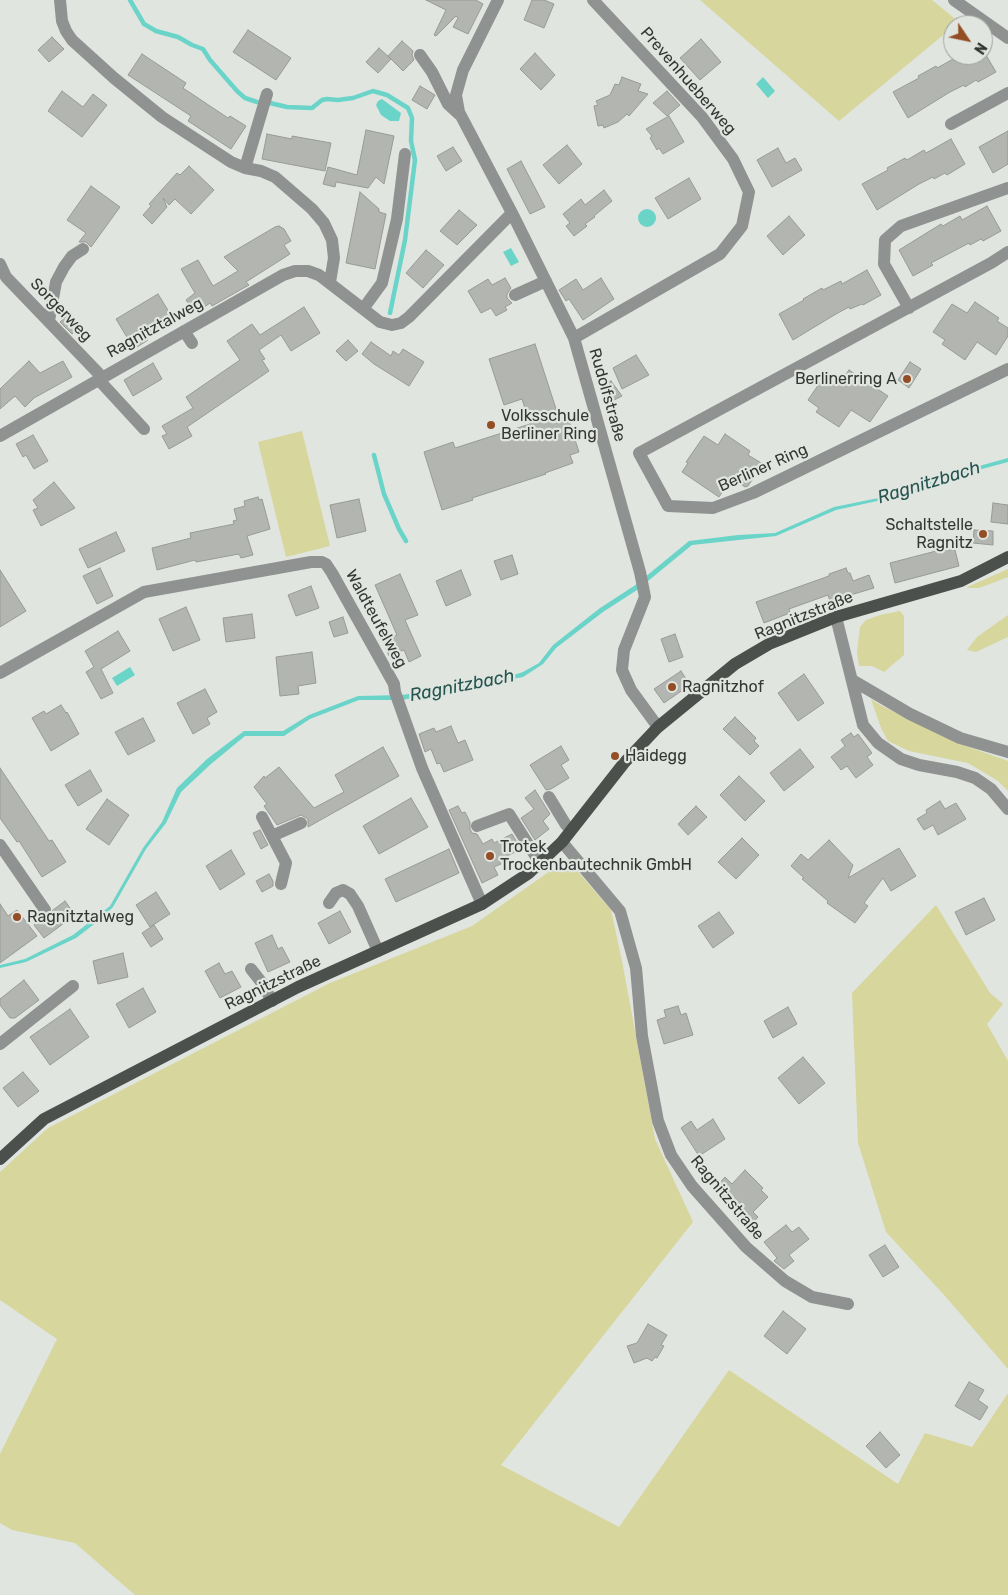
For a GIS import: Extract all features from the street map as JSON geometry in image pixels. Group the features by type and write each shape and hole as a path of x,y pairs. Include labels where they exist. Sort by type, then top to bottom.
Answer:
{"main road":[{"name":"Ragnitzstraße","path":"0,1159 44,1119 298,987 482,904 529,873 562,842 624,763 658,727 735,664 769,644 836,617 961,581 1008,557"}],"street":[{"path":"60,0 62,21 72,40 114,78 162,117 231,162 276,177 312,209 324,223 332,240 334,258 330,282"},
{"name":"Rudolfstraße","path":"498,0 463,70 456,95 459,114 512,213 574,338 640,572 645,597 624,650 622,670 631,690 658,727"},
{"name":"Prevenhueberweg","path":"574,338 720,254 742,226 749,192 733,159 702,117 593,0"},
{"path":"954,0 1008,38"},
{"path":"420,54 432,72 448,104 459,114"},
{"path":"951,124 1008,93"},
{"path":"245,168 267,94"},
{"path":"364,309 382,283 397,219 404,154"},
{"path":"908,308 884,264 885,240 900,226 1008,188"},
{"name":"Ragnitztalweg","path":"0,436 283,275 295,271 308,271 319,274 385,324 401,323 512,213"},
{"path":"49,322 56,282 72,256 83,248"},
{"name":"Berliner Ring","path":"1008,252 992,263 689,425 639,454 668,506 714,508 753,493 1008,369"},
{"name":"Sorgerweg","path":"0,264 6,277 100,378 144,429"},
{"path":"515,295 546,281"},
{"path":"184,331 192,343"},
{"name":"Waldteufelweg","path":"0,673 144,592 316,561 326,564 394,684 422,768 482,904"},
{"path":"836,617 863,725 878,743 901,759 975,778 991,789 1008,809"},
{"path":"852,680 910,714 960,738 1008,752"},
{"path":"549,797 566,825"},
{"path":"477,826 509,814 540,863"},
{"path":"262,817 286,864 281,884"},
{"path":"272,836 301,823"},
{"name":"Ragnitzstraße","path":"562,842 620,911 636,968 642,1036 658,1121 671,1155 692,1186 746,1247 784,1281 812,1297 848,1304"},
{"path":"0,845 45,910"},
{"path":"328,903 336,893 343,890 350,894 358,906 378,951"},
{"path":"251,969 262,982 272,1000"},
{"path":"0,1044 73,986"}],"shaded area":[{"path":"700,0 932,0 950,15 943,15 943,35 839,121"},
{"path":"302,431 330,546 286,557 258,442"},
{"path":"1008,569 1008,577 979,588 967,587"},
{"path":"900,611 904,616 904,655 884,672 872,666 859,666 857,652 860,627 866,620"},
{"path":"1008,615 1008,637 976,652 967,650 977,637"},
{"path":"871,699 963,745 1008,761 1008,791 998,781 968,763 909,751 888,741 881,728"},
{"path":"567,859 611,910 655,1139 693,1222 501,1465 619,1527 729,1370 898,1484 925,1433 972,1447 1008,1393 1008,1595 135,1595 75,1543 12,1530 0,1523 0,1454 57,1339 0,1300 0,1172 48,1128 330,983 472,926"},
{"path":"936,905 990,993 1003,1004 987,1024 1008,1061 1008,1369 886,1232 858,1143 852,993"}],"water":[{"path":"763,77 775,91 768,98 756,84"},
{"path":"382,99 401,113 399,121 390,121 381,115 376,105"},
{"path":"647,209 653,212 656,218 653,224 647,227 641,224 638,218 641,212"},
{"path":"511,248 519,262 511,266 503,252"},
{"name":"Ragnitzbach","path":"1008,458 1008,462 934,482 914,493 836,510 776,536 692,545 637,590 603,612 556,648 543,664 523,677 402,700 359,700 310,719 284,736 245,736 181,792 166,823 146,849 113,907 101,919 76,938 26,962 0,968 0,965 25,959 73,935 110,906 143,848 162,822 177,788 207,759 244,731 283,731 309,715 358,696 402,695 469,685 523,672 539,663 553,645 600,608 634,586 689,541 775,533 834,507 913,491 932,479"},
{"path":"130,667 135,675 117,686 112,678"}],"building":[{"path":"426,0 476,0 483,4 468,34 453,27 458,18 456,16 436,36 434,35 446,10"},
{"path":"532,0 544,0 554,4 544,28 524,20"},
{"path":"248,30 291,58 276,80 233,52"},
{"path":"52,37 64,49 49,62 38,50"},
{"path":"701,39 721,62 700,80 680,58"},
{"path":"402,41 413,51 414,60 403,71 388,56"},
{"path":"379,48 391,59 378,73 366,62"},
{"path":"535,53 555,75 541,90 520,69"},
{"path":"142,54 186,83 183,88 228,118 230,116 246,126 231,149 188,121 191,116 128,75"},
{"path":"943,65 992,65 996,72 978,82 976,80 965,87 964,85 950,92 908,118 893,92 936,66 937,68"},
{"path":"622,77 641,84 638,91 648,94 629,116 627,114 618,122 604,128 603,125 598,126 594,106 598,105 596,101 610,95 615,84 619,85"},
{"path":"420,86 435,95 427,109 412,100"},
{"path":"62,91 83,107 93,94 107,105 82,137 48,111"},
{"path":"667,91 680,105 667,116 653,103"},
{"path":"669,116 684,142 663,154 659,148 657,150 650,138 652,136 646,129"},
{"path":"366,130 394,136 384,184 376,177 368,188 336,182 335,187 323,184 328,167 357,175"},
{"path":"1008,131 1008,164 993,173 979,147"},
{"path":"267,134 292,139 292,136 331,143 325,171 262,159"},
{"path":"951,139 965,164 947,175 945,173 919,184 877,210 862,184 905,158 907,160 924,150 926,153"},
{"path":"567,145 582,164 559,184 543,165"},
{"path":"453,147 462,161 446,171 437,156"},
{"path":"778,148 786,163 795,158 802,170 772,187 757,160"},
{"path":"521,161 545,207 530,214 507,169"},
{"path":"189,166 214,190 191,214 175,199 169,205 163,198 167,207 152,224 143,215 151,206 149,204 177,173 180,175"},
{"path":"689,178 701,199 668,219 655,198"},
{"path":"91,186 120,207 91,247 86,242 79,242 86,233 67,220"},
{"path":"604,190 612,201 574,236 566,226 570,223 563,214 581,199 585,205"},
{"path":"360,192 379,209 379,212 386,214 375,269 346,263"},
{"path":"987,206 1001,231 983,241 981,239 970,245 969,243 931,263 933,265 913,276 899,250 941,224 943,226 960,216 962,220"},
{"path":"459,210 477,225 457,245 440,231"},
{"path":"789,216 805,235 783,255 767,236"},
{"path":"279,226 284,229 291,241 284,245 290,254 246,282 249,285 212,306 210,303 196,313 186,300 195,293 181,269 198,260 213,286 238,271 224,257"},
{"path":"426,250 444,265 423,288 406,273"},
{"path":"867,270 881,295 863,305 850,309 849,307 793,340 779,314 822,288 823,290 841,281 842,284"},
{"path":"505,278 511,288 507,298 512,303 505,307 507,310 496,316 491,308 481,313 468,291 488,279 492,285"},
{"path":"601,278 614,299 583,320 569,299 566,301 559,290 576,279 583,290"},
{"path":"158,294 174,320 146,337 148,340 134,349 116,319"},
{"path":"975,302 999,318 997,321 1008,328 1008,336 996,355 977,342 965,360 942,344 945,340 933,332 952,304 967,313"},
{"path":"304,307 320,333 291,351 281,335 259,350 265,359 262,360 269,371 187,427 192,436 169,449 162,436 167,434 162,426 193,408 186,397 240,360 227,341 252,324 260,335"},
{"path":"69,314 81,326 72,334 60,322"},
{"path":"348,340 358,351 346,361 336,351"},
{"path":"371,342 391,356 393,351 399,355 403,349 424,362 409,386 374,364 362,354"},
{"path":"535,344 558,415 566,412 579,452 570,455 573,463 442,510 424,452 453,442 455,448 530,424 522,399 504,405 489,359"},
{"path":"636,355 649,375 622,389 613,368"},
{"path":"29,361 40,373 63,361 72,377 34,398 25,407 15,396 0,409 0,389"},
{"path":"910,362 921,369 909,388 898,380"},
{"path":"153,363 162,379 133,396 124,380"},
{"path":"849,370 888,396 870,422 851,410 839,427 816,412 819,408 808,400 827,372 841,381"},
{"path":"611,381 622,396 606,404 601,386"},
{"path":"725,434 750,451 748,455 763,464 748,486 745,487 732,478 719,497 682,472 688,463 686,462 704,436 718,445"},
{"path":"33,435 48,461 34,469 26,455 23,457 16,444"},
{"path":"54,482 75,508 41,526 33,510 38,508 33,500"},
{"path":"258,497 259,500 262,499 270,529 247,536 253,555 241,558 239,554 196,562 195,560 157,570 152,548 191,538 190,533 234,524 233,521 237,520 234,509 245,506 244,501"},
{"path":"359,499 366,531 337,538 330,505"},
{"path":"993,503 1008,505 1008,524 991,522"},
{"name":"Schaltstelle Ragnitz","path":"974,530 993,531 993,545 973,543"},
{"path":"116,532 125,551 88,568 79,549"},
{"path":"945,550 955,550 959,566 895,583 890,563"},
{"path":"512,555 518,574 501,580 494,561"},
{"path":"100,568 113,596 97,604 83,576"},
{"path":"846,568 853,581 869,575 874,588 830,601 828,595 789,609 790,613 764,623 756,602"},
{"path":"0,570 26,611 0,627"},
{"path":"461,570 471,595 446,606 436,581"},
{"path":"400,574 418,615 405,620 421,656 409,662 404,650 389,656 383,641 397,635 375,585"},
{"path":"311,586 319,608 296,616 288,595"},
{"path":"186,607 200,640 173,651 159,619"},
{"path":"252,614 255,638 226,642 223,618"},
{"path":"343,617 348,633 334,637 329,622"},
{"path":"118,631 130,651 101,669 113,693 101,699 86,672 94,667 85,651"},
{"path":"675,634 683,657 669,662 661,639"},
{"path":"312,652 316,683 298,686 299,694 280,696 276,657"},
{"name":"Ragnitzhof","path":"681,671 690,685 664,703 654,689"},
{"path":"804,674 824,703 798,721 778,693"},
{"path":"205,689 217,712 207,718 210,724 193,734 177,703"},
{"path":"61,705 79,734 51,751 32,718 44,711 46,714"},
{"path":"735,717 756,738 754,741 759,746 750,755 723,729"},
{"path":"143,718 155,741 128,755 115,732"},
{"path":"451,726 458,743 465,740 473,760 444,772 440,763 437,764 431,749 425,752 419,734 434,728 436,732"},
{"path":"851,733 854,737 858,734 872,753 867,757 873,765 856,778 847,766 841,770 831,757 845,746 841,740"},
{"path":"561,746 569,760 561,765 569,778 546,790 530,765"},
{"path":"383,747 399,776 308,827 308,819 301,815 277,825 264,806 267,804 254,787 264,776 265,778 279,767 314,808 344,792 335,775"},
{"path":"800,749 814,767 784,791 770,773"},
{"path":"0,768 49,841 52,840 66,862 42,877 19,841 17,842 0,818"},
{"path":"90,770 102,791 78,806 65,785"},
{"path":"739,776 765,801 745,821 720,795"},
{"path":"535,790 550,814 543,821 549,829 535,840 521,818 534,809 525,798"},
{"path":"411,798 428,827 379,854 363,826"},
{"path":"107,799 129,815 109,845 86,829"},
{"path":"940,801 945,809 956,803 966,819 938,835 933,825 924,830 917,819 927,813 926,810"},
{"path":"458,806 462,813 465,812 470,822 472,833 477,834 483,844 492,839 494,843 512,834 521,849 499,860 501,864 494,867 498,875 482,883 449,810"},
{"path":"696,806 707,817 688,835 678,824"},
{"path":"260,830 268,845 261,849 253,833"},
{"path":"742,838 759,855 736,879 718,862"},
{"path":"829,840 853,865 848,878 899,848 916,876 891,891 883,878 864,903 868,906 855,923 827,903 828,901 802,879 804,878 791,866 801,854 808,860"},
{"path":"449,849 459,873 396,902 385,879"},
{"path":"231,850 245,874 220,890 206,866"},
{"path":"269,874 273,881 273,886 262,892 256,881"},
{"path":"156,892 170,914 150,927 136,905"},
{"path":"984,898 995,920 966,935 955,912"},
{"path":"65,901 75,915 44,938 34,925 43,918 50,916 53,910"},
{"path":"0,904 8,916 17,910 37,936 0,963"},
{"path":"340,911 351,932 329,944 318,923"},
{"path":"719,912 734,933 713,948 698,926"},
{"path":"154,925 163,939 151,947 142,933"},
{"path":"272,935 278,949 282,947 290,962 268,972 255,943"},
{"path":"123,953 128,977 98,984 93,961"},
{"path":"219,963 225,974 232,971 241,987 220,998 205,971"},
{"path":"24,980 39,1000 15,1018 10,1018 0,1005 0,999"},
{"path":"143,988 156,1012 129,1028 116,1004"},
{"path":"678,1006 681,1015 686,1013 693,1035 664,1044 657,1020 666,1017 664,1010"},
{"path":"788,1007 797,1024 773,1038 764,1021"},
{"path":"70,1009 89,1037 50,1065 30,1037"},
{"path":"803,1057 825,1083 799,1104 778,1078"},
{"path":"23,1072 39,1091 18,1107 3,1088"},
{"path":"713,1119 725,1139 699,1156 681,1128 691,1121 697,1130"},
{"path":"745,1170 763,1188 761,1190 768,1197 753,1212 758,1217 747,1229 733,1215 738,1210 715,1188 725,1177 732,1184"},
{"path":"786,1225 792,1232 799,1227 809,1239 789,1255 794,1261 784,1269 774,1261 777,1258 764,1242"},
{"path":"885,1245 899,1267 883,1277 869,1255"},
{"path":"783,1311 806,1329 787,1354 764,1336"},
{"path":"648,1324 667,1335 661,1345 664,1346 657,1358 655,1357 652,1361 647,1358 634,1363 627,1346 637,1343"},
{"path":"969,1382 984,1390 978,1400 988,1407 980,1420 955,1406"},
{"path":"880,1432 900,1455 886,1468 866,1446"}],"waterway":[{"path":"130,0 144,24 156,31 178,37 203,49 237,91 245,98 257,102"},
{"path":"270,103 287,107 312,108 322,100 353,98 373,91 387,95 408,108 412,118 411,141 415,160 405,240 390,313"},
{"path":"374,455 384,494 406,541"}],"place":[{"name":"Berlinerring A","path":"907,379"},
{"name":"Volksschule Berliner Ring","path":"491,425"},
{"name":"Schaltstelle Ragnitz","path":"983,534"},
{"name":"Ragnitzhof","path":"672,687"},
{"name":"Haidegg","path":"615,756"},
{"name":"Trotek Trockenbautechnik GmbH","path":"490,856"},
{"name":"Ragnitztalweg","path":"17,917"}]}
